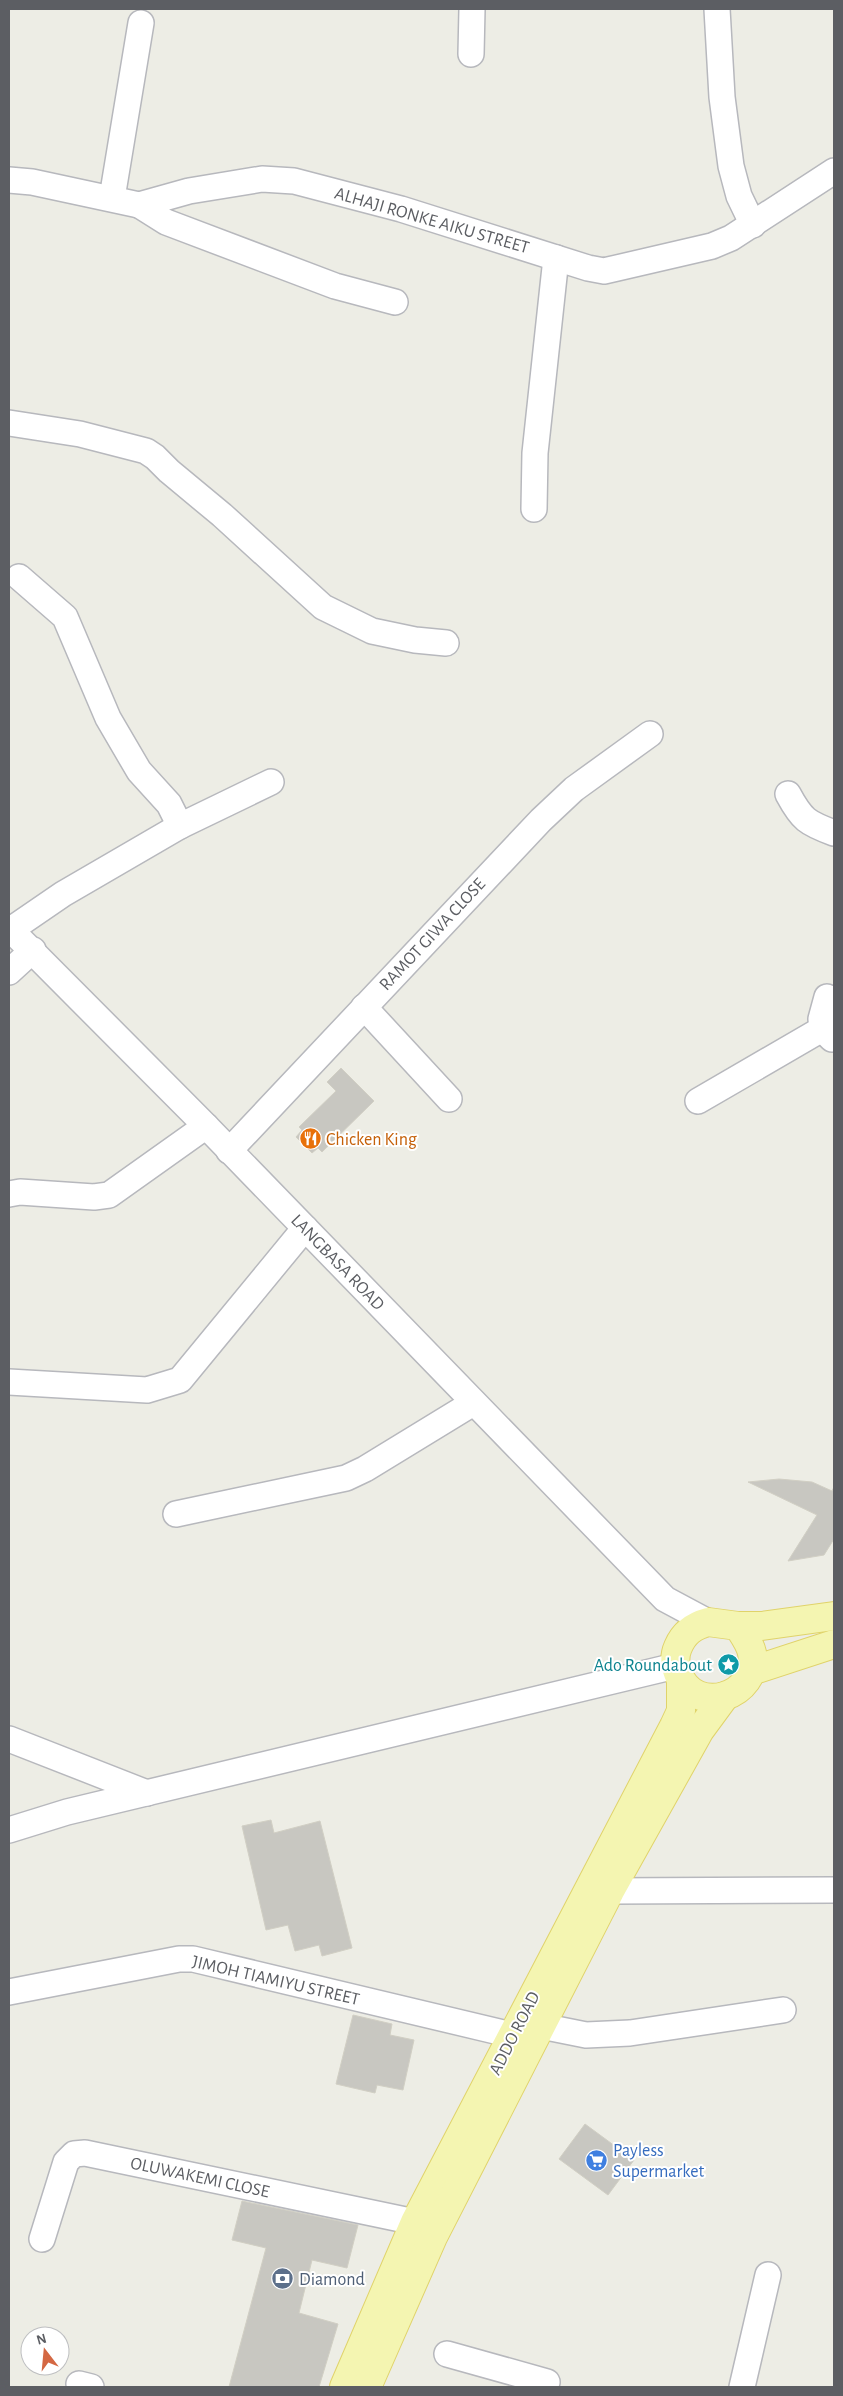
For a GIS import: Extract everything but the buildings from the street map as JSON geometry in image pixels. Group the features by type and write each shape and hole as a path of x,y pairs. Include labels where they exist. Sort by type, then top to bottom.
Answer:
{"main road":[{"path":"738,1626 752,1653 751,1672 742,1687 725,1696 717,1699 697,1695 678,1674 676,1652 682,1638 693,1627 708,1622 738,1626 762,1626 834,1616"},
{"path":"751,1672 834,1644"},
{"name":"ADDO ROAD","path":"344,2387 415,2222 682,1712 678,1674"},
{"name":"ADDO ROAD","path":"367,2387 433,2238 610,1891 700,1730 725,1696"}],"street":[{"path":"470,54 472,9"},
{"path":"717,9 722,97 731,166 739,196 753,224"},
{"path":"112,198 141,23"},
{"name":"ALHAJI RONKE AIKU STREET","path":"9,180 32,182 139,205 190,191 262,179 294,181 401,209 556,258 604,271 712,246 753,224 834,172"},
{"path":"139,205 166,222 336,286 395,302"},
{"path":"534,509 536,453 556,258"},
{"path":"9,423 80,434 146,451 155,456 169,471 222,515 324,608 372,631 415,640 446,643"},
{"path":"19,577 65,617 108,718 139,771 168,804 180,826"},
{"name":"RAMOT GIWA CLOSE","path":"229,1151 548,813 574,788 650,734"},
{"path":"9,929 63,894 180,826 271,782"},
{"path":"788,794 797,810 810,824 834,833"},
{"name":"LANGBASA ROAD","path":"9,929 206,1126 665,1599"},
{"path":"9,972 32,950"},
{"path":"698,1101 828,1035 821,1019 827,997"},
{"path":"364,1007 449,1099"},
{"path":"9,1194 20,1192 94,1197 109,1195 206,1126"},
{"path":"9,1382 147,1390 180,1380 305,1228"},
{"path":"176,1514 346,1478 365,1469 473,1403"},
{"path":"665,1599 708,1622"},
{"path":"665,1599 682,1638"},
{"path":"9,1830 67,1812 147,1793 678,1674"},
{"path":"9,1739 147,1793"},
{"path":"610,1891 834,1890"},
{"name":"JIMOH TIAMIYU STREET","path":"9,1992 179,1959 193,1959 512,2035"},
{"path":"541,2026 586,2036 630,2033 782,2010"},
{"name":"OLUWAKEMI CLOSE","path":"42,2239 66,2162 74,2154 85,2153 415,2222"},
{"path":"742,2387 768,2276"},
{"path":"447,2354 497,2378 547,2382"}],"place":[{"name":"Chicken King","path":"310,1139"},
{"name":"Ado Roundabout","path":"728,1665"},
{"name":"Payless Supermarket","path":"597,2160"},
{"name":"Diamond","path":"283,2279"}]}
